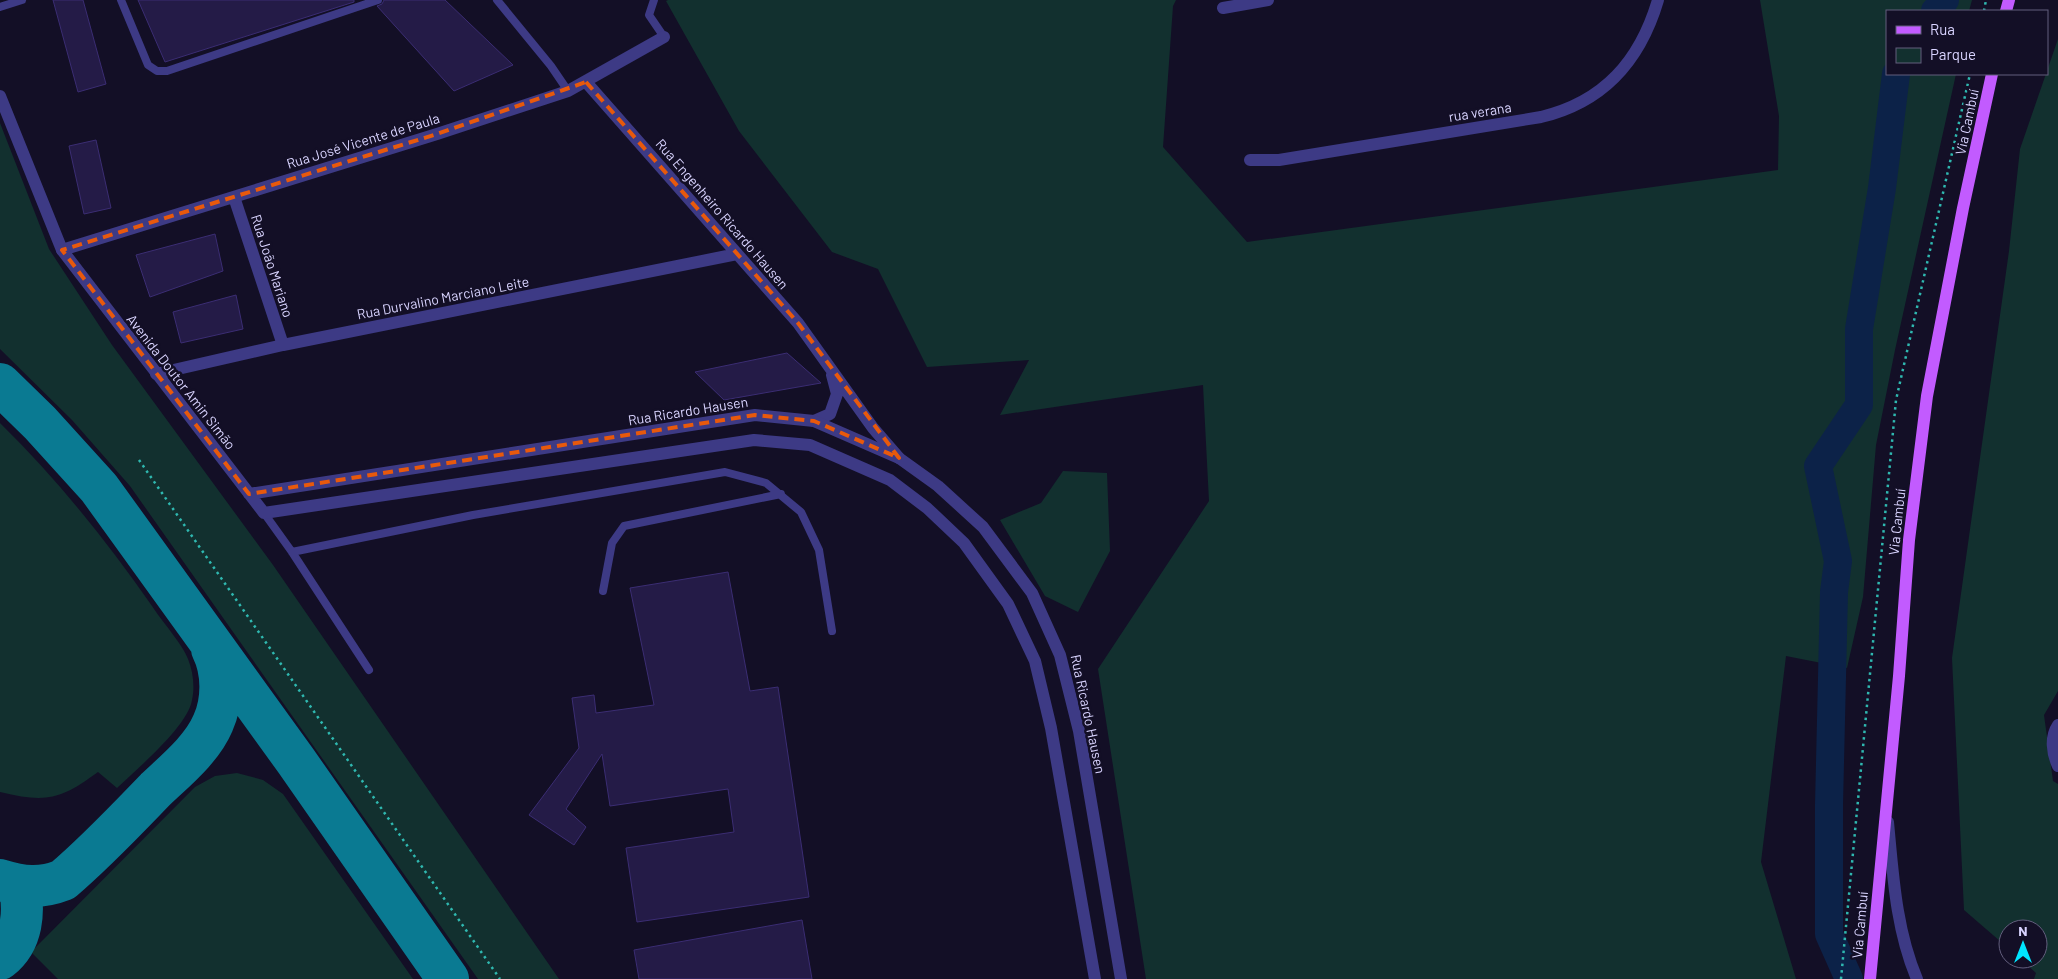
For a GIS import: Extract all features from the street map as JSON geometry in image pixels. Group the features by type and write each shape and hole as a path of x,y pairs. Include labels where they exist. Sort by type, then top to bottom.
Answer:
{"main road":[{"name":"Via Cambuí","path":"1870,979 1899,676 1909,540 1927,396 1963,208 1992,75"}],"street":[{"path":"1223,8 1268,0"},
{"name":"rua verana","path":"1250,160 1279,160 1562,112 1603,89 1621,72 1633,57 1651,24 1658,0"},
{"name":"Rua José Vicente de Paula","path":"62,250 568,91 664,37"},
{"name":"Rua Engenheiro Ricardo Hausen","path":"586,82 798,323 873,428 899,458"},
{"name":"Avenida Doutor Amin Simão","path":"0,96 62,250 264,513"},
{"name":"Rua João Mariano","path":"234,197 283,345"},
{"name":"Rua Durvalino Marciano Leite","path":"156,374 283,345 737,254"},
{"name":"Rua Engenheiro Ricardo Hausen","path":"814,421 830,414 837,394 831,370"},
{"name":"Rua Ricardo Hausen","path":"249,494 755,415 814,421 899,458 938,486 983,527 1032,593 1060,655 1079,731 1121,979"},
{"path":"264,513 754,440 810,445 890,480 927,508 964,543 1008,604 1035,661 1051,728 1096,979"},
{"path":"2058,725 2053,736 2058,766"},
{"path":"1887,803 1894,888 1908,958 1917,979"}],"lane":[{"path":"0,7 22,0"},
{"path":"121,0 148,65 157,71 167,71 378,0"},
{"path":"497,0 551,66 568,91"},
{"path":"654,0 649,15 664,37"},
{"path":"292,552 473,515 725,472 766,483 802,512 820,550 832,631"},
{"path":"603,591 612,543 624,526 781,494"},
{"name":"Avenida Doutor Amin Simão","path":"264,513 292,552 369,670"}],"path":[{"path":"1841,979 1896,400 1970,75"},
{"path":"139,460 500,979"}],"highlighted area":[{"path":"586,82 798,323 899,458 814,421 755,415 249,494 62,250 437,134"}],"green space":[{"path":"1176,0 1173,6 1163,147 1247,242 1778,170 1779,116 1760,0 1972,0 1969,10 1886,10 1886,75 1956,75 1876,445 1863,597 1847,668 1786,656 1761,862 1796,979 1146,979 1098,669 1209,501 1203,385 1000,415 1029,360 927,367 878,269 832,252 739,131 666,1"},
{"path":"2058,39 2058,691 2044,715 2053,781 2058,784 2058,979 2034,979 2036,973 2032,969 2048,969 2048,919 1998,919 1998,939 1964,910 1952,658 2009,251 2020,149 2046,75 2048,75 2048,68"},
{"path":"0,123 49,249 112,345 273,565 559,979 478,979 130,486 72,420 0,349"},
{"path":"0,423 61,488 99,534 177,640 190,664 193,679 192,700 181,722 160,747 117,788 98,772 62,794 52,797 29,797 0,792"},
{"path":"1063,471 1107,473 1110,551 1078,612 1045,596 1000,520 1041,503"},
{"path":"237,773 263,780 283,794 413,979 58,979 31,952 195,787 215,776"}],"building":[{"path":"53,0 83,0 106,84 78,92"},
{"path":"138,0 354,0 354,2 165,62"},
{"path":"384,0 445,0 513,65 454,91 377,6 382,4"},
{"path":"96,140 111,208 84,214 69,146"},
{"path":"215,234 223,271 150,297 136,255"},
{"path":"236,295 243,329 181,343 173,312"},
{"path":"787,353 821,383 724,400 695,372"},
{"path":"728,572 750,691 778,687 809,897 637,922 626,848 734,832 728,789 610,806 602,754 566,809 586,827 574,845 529,815 579,748 572,698 594,695 596,713 654,705 630,588"},
{"path":"802,920 812,979 639,979 634,950"}],"waterway":[{"path":"1936,10 1945,0"},
{"path":"1849,979 1829,934 1829,805 1834,592 1838,561 1818,466 1859,405 1859,329 1882,188 1896,75"}],"taxiway":[{"path":"0,384 40,423 99,488 296,761 448,979"},
{"path":"0,880 32,886 47,885 63,880 188,759 208,733 219,705 220,676 212,649"},
{"path":"0,959 8,952 18,935 22,915 19,885"}]}
